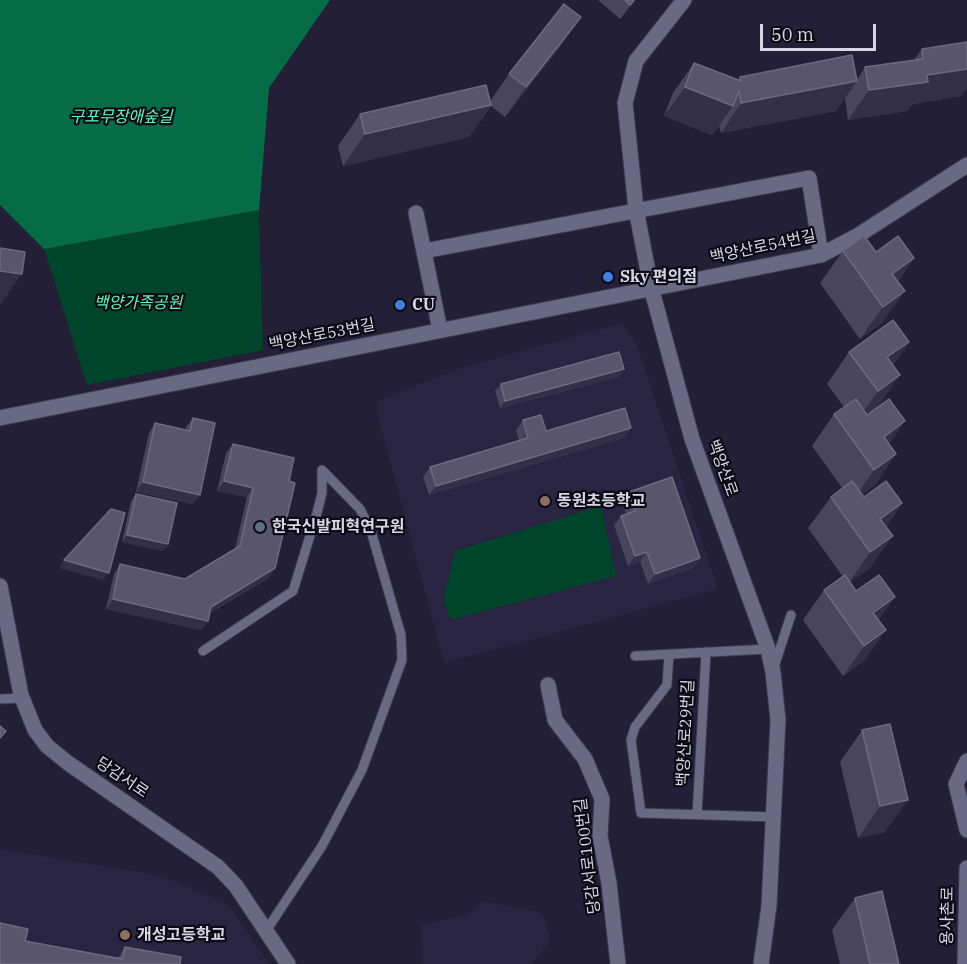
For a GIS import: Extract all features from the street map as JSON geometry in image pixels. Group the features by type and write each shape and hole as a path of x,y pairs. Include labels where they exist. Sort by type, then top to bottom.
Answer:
{"street":[{"name":"백양산로","path":"684,0 636,61 625,103 636,209 651,287 692,440 768,649 773,672 778,720 774,818 769,906 761,964"},
{"name":"백양산로54번길","path":"651,287 821,255 857,236 967,165"},
{"path":"424,251 808,178 821,255"},
{"path":"416,213 440,330"},
{"name":"백양산로53번길","path":"0,418 651,287"},
{"name":"당감서로","path":"0,586 22,698 35,730 47,746 218,867 236,886 288,964"},
{"name":"당감서로100번길","path":"548,685 555,720 585,759 602,799 600,836 609,884 618,964"},
{"path":"967,761 956,784 967,830"},
{"name":"용사촌로","path":"964,964 967,868"}],"lane":[{"path":"203,651 293,591 322,493 322,470 360,509 371,531 401,635 402,660 362,770 322,846 266,931"},
{"path":"773,672 791,615"},
{"path":"635,656 768,649"},
{"name":"백양산로29번길","path":"697,815 705,652"},
{"name":"백양산로29번길","path":"669,654 667,686 634,727 631,740 641,813 774,818"},
{"path":"0,699 22,698"}],"shaded area":[{"name":"동원초등학교","path":"622,323 636,342 718,589 444,663 377,413 377,401 454,370"},
{"name":"개성고등학교","path":"0,849 159,875 229,905 269,964 0,964"},
{"path":"482,901 540,912 546,921 550,942 531,964 423,964 421,925 468,914"}],"green space":[{"name":"구포무장애숲길","path":"0,0 330,0 269,88 259,210 44,249 0,205"},
{"name":"백양가족공원","path":"259,210 263,350 87,385 44,249"},
{"path":"601,506 616,576 451,620 443,601 455,551"}],"building":[{"path":"564,4 581,17 526,87 509,74"},
{"path":"967,42 967,69 927,75 928,82 869,90 865,67 923,59 922,49"},
{"path":"852,55 857,81 741,103 739,91 733,106 685,87 694,63 741,81 740,77"},
{"path":"486,85 491,105 365,134 360,114"},
{"path":"864,236 876,252 898,236 914,258 892,274 905,291 883,307 843,251"},
{"path":"0,248 25,252 22,274 0,271"},
{"path":"893,320 909,342 887,357 900,375 878,391 849,352"},
{"path":"619,352 624,369 505,401 501,384"},
{"path":"856,399 867,415 889,399 905,421 884,437 896,454 874,470 834,414"},
{"path":"625,408 631,428 436,486 430,467 528,438 523,420 541,415 546,431"},
{"path":"193,418 215,423 200,495 143,482 155,423 190,431"},
{"name":"한국신발피혁연구원","path":"233,444 294,458 289,481 295,483 275,568 211,607 208,621 113,599 120,564 185,579 240,546 253,488 224,481"},
{"path":"672,477 700,558 655,574 647,552 635,556 621,516 635,511 629,492"},
{"path":"852,481 864,497 886,481 902,503 880,519 893,536 870,552 831,497"},
{"path":"136,494 177,503 168,544 127,535"},
{"path":"111,509 125,513 109,573 64,560"},
{"path":"845,575 856,591 879,575 895,597 873,613 886,630 864,646 824,590"},
{"path":"890,724 908,800 880,806 862,730"},
{"path":"0,726 6,731 0,738"},
{"path":"882,891 899,964 870,964 855,898"},
{"path":"0,923 28,929 25,941 122,959 125,947 181,957 180,964 0,964"}],"place":[{"name":"Sky 편의점","path":"608,277"},
{"name":"CU","path":"400,305"},
{"name":"동원초등학교","path":"545,501"},
{"name":"한국신발피혁연구원","path":"260,527"},
{"name":"개성고등학교","path":"125,935"}]}
